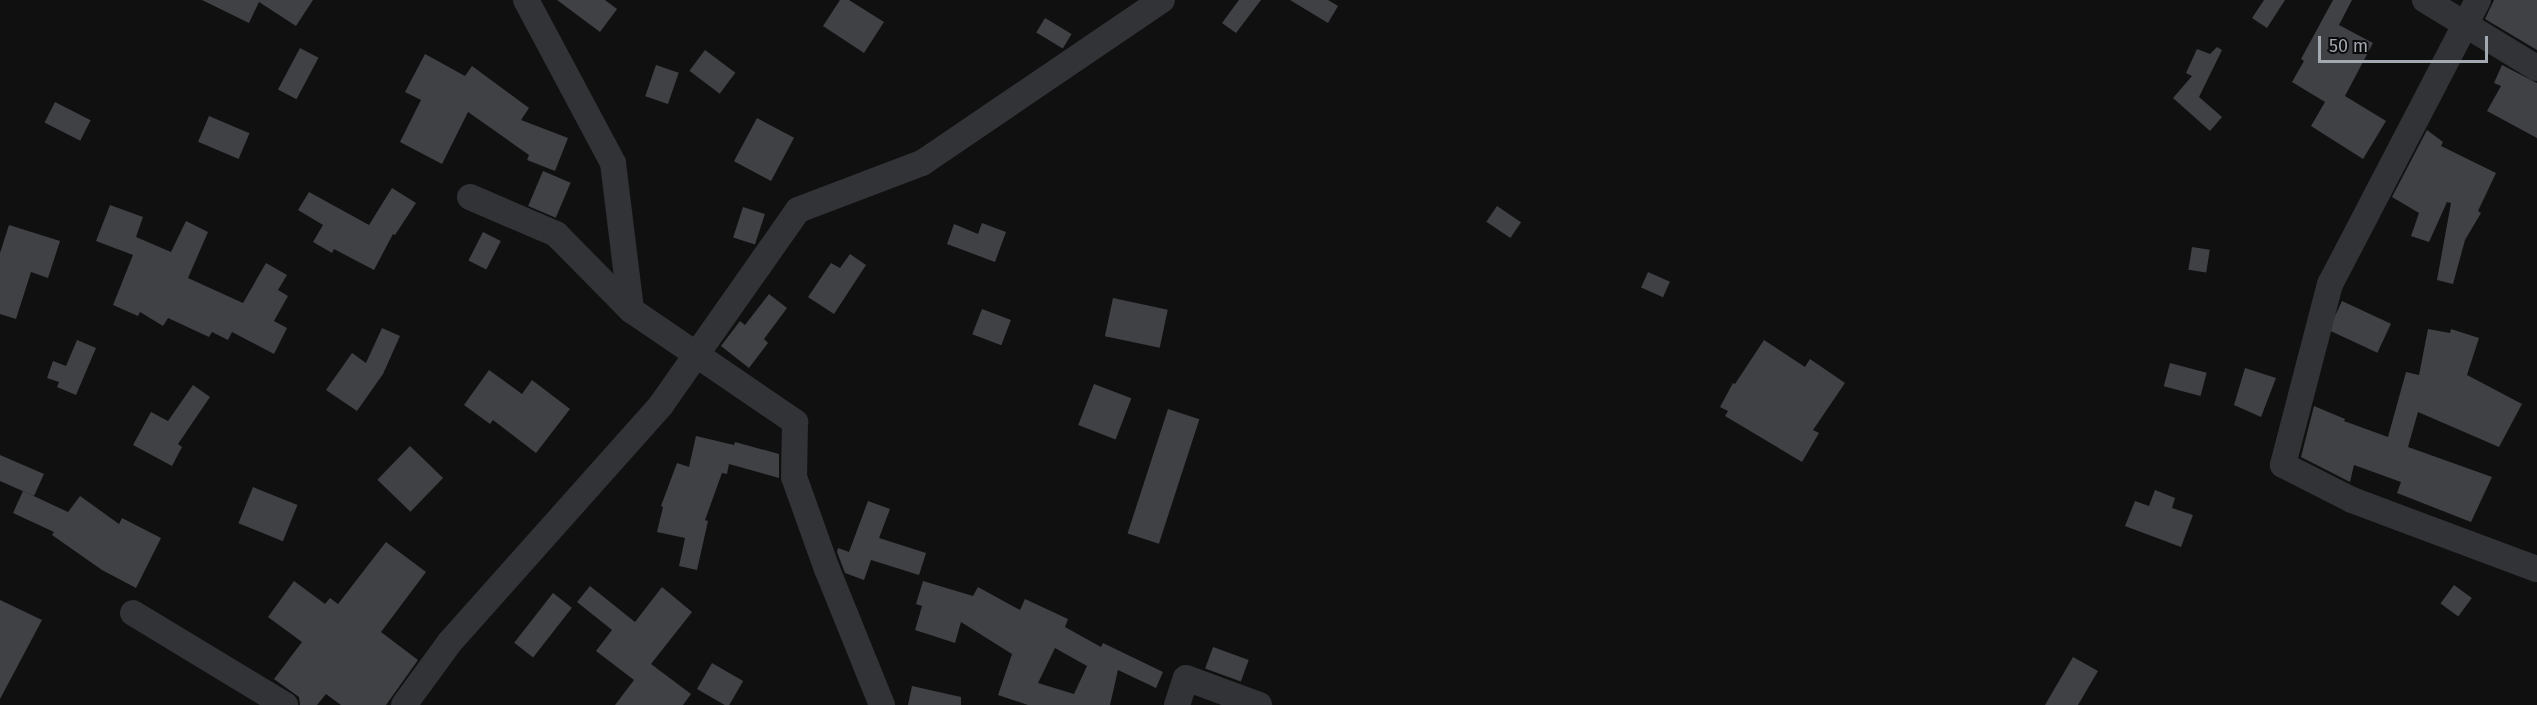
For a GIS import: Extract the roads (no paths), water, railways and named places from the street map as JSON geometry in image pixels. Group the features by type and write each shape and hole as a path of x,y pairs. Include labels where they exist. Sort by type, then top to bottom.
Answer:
{"street":[{"path":"526,0 613,163 631,310"},
{"path":"404,705 450,642 661,405 798,210 922,163 1162,0"},
{"path":"2425,0 2537,68"},
{"path":"2478,0 2330,284 2283,465 2352,500 2537,569"},
{"path":"470,197 555,234 631,310 795,422 794,477 827,569 882,705"},
{"path":"133,614 285,705"},
{"path":"1177,705 1186,678 1259,705"}]}
